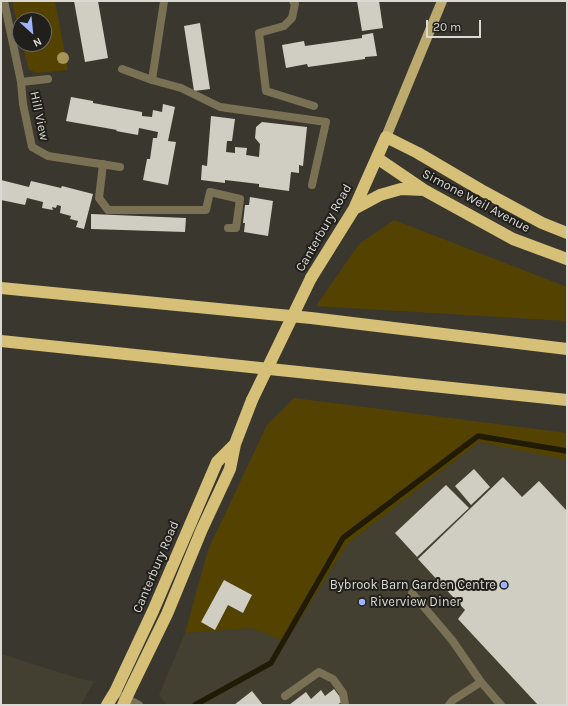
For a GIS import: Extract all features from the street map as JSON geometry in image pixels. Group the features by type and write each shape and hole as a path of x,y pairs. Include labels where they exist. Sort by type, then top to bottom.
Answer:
{"highway":[{"name":"Canterbury Road","path":"125,702 167,614 202,529 230,469 235,444 252,400 311,278 354,209 386,137"},
{"name":"Simone Weil Avenue","path":"386,137 418,153 481,190 535,219 567,233"},
{"name":"Simone Weil Avenue","path":"377,158 424,190 513,239 567,259"},
{"path":"354,209 380,195 401,189 424,190"},
{"path":"1,288 311,318 567,349"},
{"path":"1,341 567,400"},
{"name":"Canterbury Road","path":"107,705 115,692 153,611 217,462 235,444"}],"main road":[{"name":"Canterbury Road","path":"386,137 442,1"}],"street":[{"name":"Hill View","path":"4,1 32,147 48,156 120,167"},
{"path":"152,80 164,1"},
{"path":"294,1 295,4 292,18 284,26 259,33 266,91 314,106"},
{"path":"122,69 152,80 181,88 220,107 326,122 312,184"},
{"path":"20,82 48,79"},
{"path":"103,164 99,198 108,210 206,210 210,192 240,199 236,228 228,228"},
{"path":"412,593 452,640 481,682 501,705"},
{"path":"285,696 319,672 333,679 344,693 345,705"},
{"path":"449,705 453,700 481,682"},
{"path":"115,692 125,702 140,705"}],"shaded area":[{"path":"12,1 55,1 68,70 38,73 29,70 24,52 52,52 52,12 15,12"},
{"path":"394,220 567,287 567,321 316,306 359,244"},
{"path":"294,398 567,433 567,460 479,442 347,544 286,642 252,628 185,633 208,550 267,425","holes":["224,580 252,595 243,613 228,605 215,629 201,622"]},
{"path":"479,442 567,459 567,705 167,705 159,695 185,633 252,628 286,642 347,544"},
{"path":"1,654 84,680 94,681 81,705 1,705"}],"building":[{"path":"74,1 98,1 108,58 85,62"},
{"path":"357,1 379,1 383,28 362,31"},
{"path":"200,23 210,89 194,91 184,26"},
{"path":"373,33 377,56 308,67 307,64 286,68 282,45 304,41 305,46 362,38 362,35"},
{"path":"71,97 93,101 93,103 142,112 142,116 152,117 153,110 162,112 163,104 175,107 168,141 176,142 168,185 143,180 147,159 150,159 153,138 157,138 158,132 139,128 138,135 66,121"},
{"path":"211,116 235,119 232,141 227,141 226,152 235,153 235,147 247,148 246,155 259,157 260,144 255,138 256,127 262,122 307,127 303,166 299,165 299,173 291,172 289,191 259,187 259,184 225,180 225,183 201,180 202,165 207,166"},
{"path":"1,180 29,187 31,181 61,188 62,186 93,194 84,229 76,227 78,221 70,219 71,216 60,213 61,206 57,205 56,208 52,207 53,210 42,208 43,202 27,198 25,205 1,200"},
{"path":"250,197 273,201 268,236 244,232 245,223 243,223 245,205 249,205"},
{"path":"91,214 186,218 185,232 91,229"},
{"path":"474,469 490,487 471,505 455,486"},
{"name":"Bybrook Barn Garden Centre","path":"503,477 522,497 539,481 567,511 567,705 538,705 458,619 465,610 418,559"},
{"path":"446,485 469,508 417,557 395,533"},
{"path":"224,580 252,595 243,613 228,605 215,630 201,622"},
{"path":"334,689 343,701 337,705 289,705 306,692 311,699 321,690 325,696"},
{"path":"252,691 263,705 234,705"}],"waterway":[{"path":"195,705 271,663 343,538 478,436 567,451"}],"place":[{"name":"Bybrook Barn Garden Centre","path":"504,585"},
{"name":"Riverview Diner","path":"362,602"}]}
